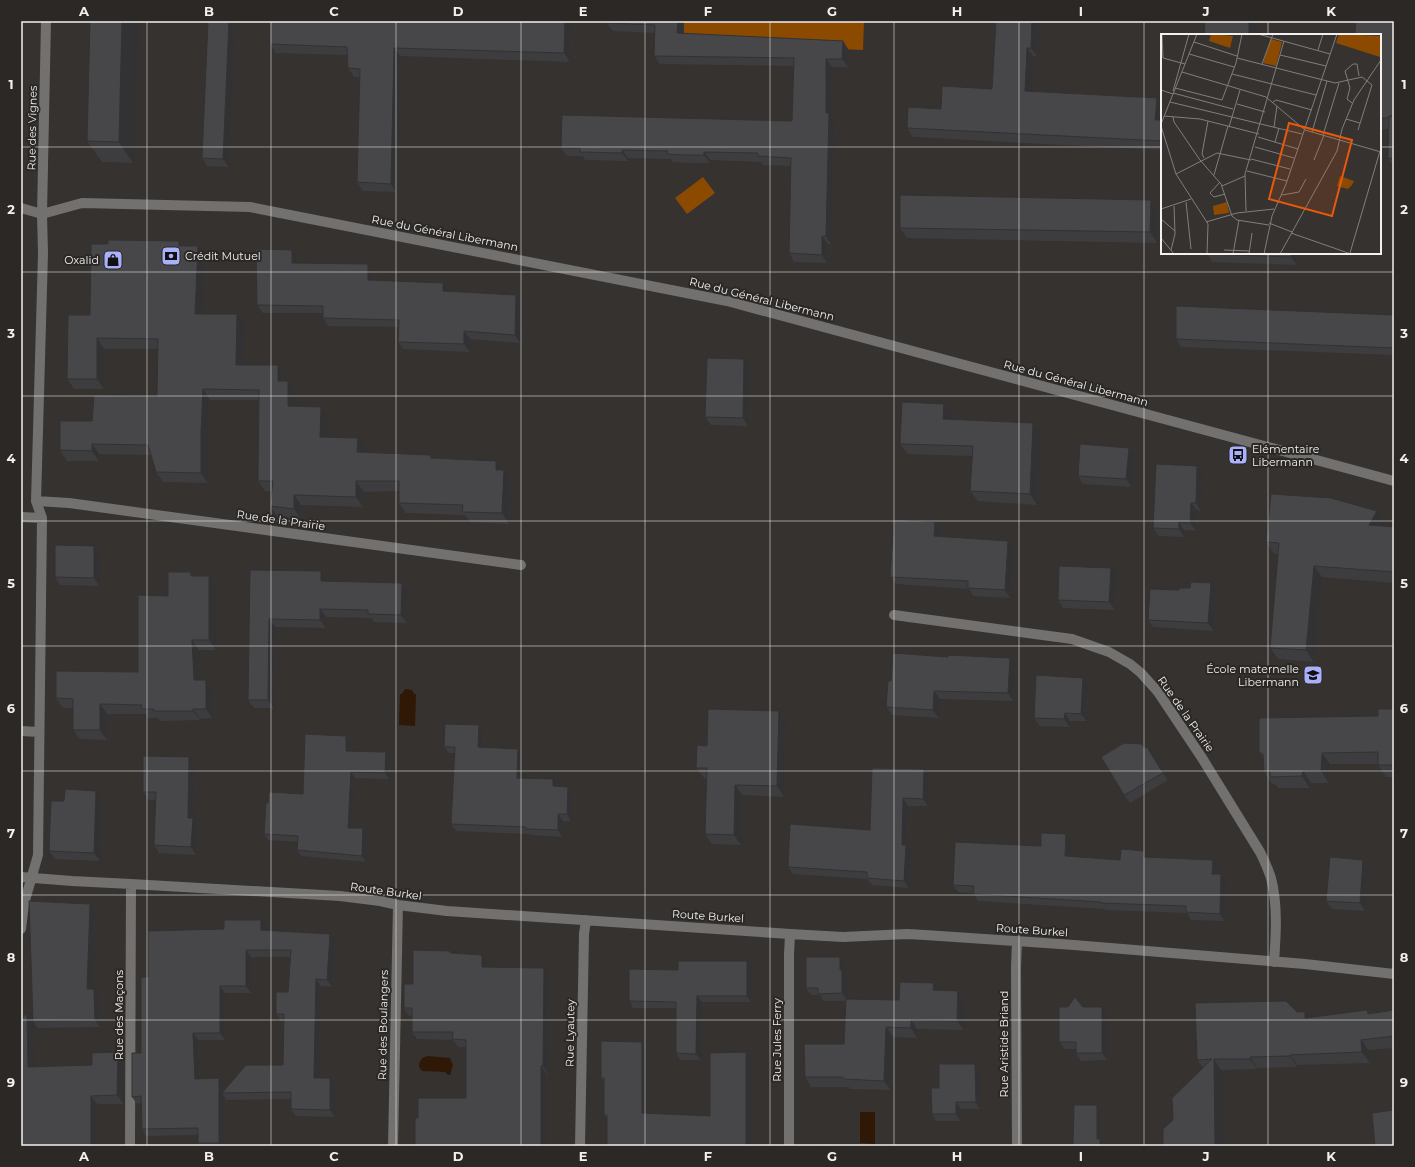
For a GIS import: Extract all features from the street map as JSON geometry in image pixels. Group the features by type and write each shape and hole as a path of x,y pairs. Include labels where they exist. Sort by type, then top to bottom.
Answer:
{"street":[{"name":"Rue des Vignes","path":"21,929 24,904 38,855 42,518 36,501 43,253 42,214 46,21"},
{"name":"Rue du Général Libermann","path":"42,214 82,203 250,208 727,301 1394,481"},
{"path":"21,208 42,214"},
{"name":"Rue de la Prairie","path":"36,501 69,503 521,565"},
{"path":"21,517 42,518"},
{"name":"Rue de la Prairie","path":"894,615 1072,639 1109,652 1130,664 1141,673 1158,692 1198,752 1260,852 1266,865 1271,878 1274,894 1274,962"},
{"path":"21,731 39,732"},
{"name":"Route Burkel","path":"21,877 346,897 380,900 398,905 447,911 790,934 859,937 907,934 1017,941 1274,962 1394,974"},
{"name":"Rue des Maçons","path":"130,1146 131,884"},
{"name":"Rue des Boulangers","path":"393,1146 398,905"},
{"name":"Rue Lyautey","path":"580,1146 584,934 586,920"},
{"name":"Rue Jules Ferry","path":"789,1146 790,934"},
{"name":"Rue Aristide Briand","path":"1017,941 1017,1146"}],"shaded area":[{"path":"684,21 864,21 863,50 683,42"},
{"path":"703,177 715,193 687,214 675,198"},
{"path":"405,689 412,690 414,694 416,694 415,726 399,725 400,694 402,694"},
{"path":"424,1057 450,1058 453,1065 451,1074 448,1075 445,1072 422,1071 419,1067 420,1061"},
{"path":"860,1112 875,1112 875,1144 860,1143"}],"building":[{"path":"90,21 122,21 119,142 87,141"},
{"path":"208,21 229,21 223,159 202,158"},
{"path":"270,21 565,21 564,53 394,48 391,184 357,182 360,69 348,68 347,47 270,44"},
{"path":"607,21 678,21 677,33 843,41 842,59 826,59 826,113 829,113 826,236 822,236 822,255 789,253 791,158 758,156 758,153 704,152 704,155 686,155 667,154 668,151 622,150 622,153 580,152 580,148 561,148 562,115 792,121 794,58 654,56 655,25 607,23"},
{"path":"996,21 1032,21 1031,48 1027,48 1025,91 1157,98 1155,120 1161,120 1161,141 907,128 908,107 941,109 942,86 992,89"},
{"path":"1205,21 1249,21 1249,34 1204,34"},
{"path":"1356,21 1394,21 1394,116 1389,116 1389,118 1381,118 1381,34 1355,34"},
{"path":"1389,116 1394,116 1394,159 1388,158"},
{"path":"900,195 1151,200 1150,232 900,228"},
{"path":"108,240 179,241 179,246 198,246 195,314 237,314 236,365 278,365 278,381 288,381 288,406 321,407 320,437 358,438 357,452 431,455 431,458 496,461 496,470 504,470 502,513 462,512 463,505 399,503 399,481 356,481 356,497 294,495 294,509 270,506 273,481 258,481 259,390 203,389 201,473 156,472 148,445 92,444 92,451 60,450 60,421 92,421 94,395 157,396 158,339 97,338 97,379 67,379 68,315 90,315 91,244 108,244"},
{"path":"256,249 292,250 292,263 368,264 368,280 443,283 443,291 516,295 515,335 464,331 464,344 398,342 399,320 323,318 323,306 257,305"},
{"path":"1207,254 1292,254 1291,257"},
{"path":"1176,306 1394,315 1394,348 1176,339"},
{"path":"707,358 744,359 743,418 705,417"},
{"path":"902,402 944,404 943,419 1033,423 1030,494 970,491 973,446 900,444"},
{"path":"1080,444 1129,448 1126,479 1078,476"},
{"path":"1156,464 1197,466 1196,503 1191,503 1190,523 1179,522 1179,529 1153,528"},
{"path":"1271,494 1331,498 1377,511 1369,525 1394,527 1394,572 1314,566 1306,650 1270,648 1279,543 1266,542"},
{"path":"894,519 935,522 934,536 1008,541 1005,590 968,588 968,581 890,577"},
{"path":"55,545 94,546 94,578 55,577"},
{"path":"1059,566 1111,568 1109,602 1058,600"},
{"path":"250,570 321,571 321,581 402,583 401,615 368,614 368,610 320,609 320,620 269,619 268,700 248,700"},
{"path":"168,572 191,572 191,576 209,576 209,640 192,640 194,680 206,680 206,709 193,709 193,711 153,711 154,709 141,709 142,705 100,704 100,730 73,730 73,699 56,698 56,671 138,672 138,595 168,596"},
{"path":"1191,582 1211,583 1208,623 1148,620 1150,589 1179,590 1179,588 1190,588"},
{"path":"893,653 948,657 948,655 1010,658 1008,693 934,691 933,710 886,707 888,681 891,681"},
{"path":"1036,675 1083,678 1081,714 1065,713 1064,719 1034,718"},
{"path":"708,709 779,711 777,786 735,785 734,835 705,834 707,768 696,768 697,745 707,746"},
{"path":"1378,709 1394,709 1394,765 1378,765 1378,752 1322,753 1321,771 1303,771 1302,776 1270,777 1270,772 1264,772 1263,754 1259,752 1259,718 1378,716"},
{"path":"445,724 479,725 478,747 518,749 517,778 553,779 553,786 568,787 567,814 558,814 558,830 526,829 526,827 451,824 455,747 444,747"},
{"path":"305,734 346,736 346,751 386,752 385,773 351,772 348,828 363,828 362,856 297,850 298,836 264,834 266,803 268,803 269,792 303,794"},
{"path":"1124,743 1142,744 1144,748 1147,747 1163,773 1124,795 1101,757"},
{"path":"143,756 189,757 188,818 193,818 191,847 154,845 156,792 143,792"},
{"path":"872,768 924,769 923,799 903,798 902,845 906,845 904,881 867,878 867,872 788,867 790,824 870,830"},
{"path":"65,789 96,791 94,853 49,851 51,801 64,801"},
{"path":"1041,833 1066,834 1065,856 1120,860 1121,849 1144,851 1144,857 1213,860 1212,874 1221,874 1220,914 1186,912 1186,906 1101,903 973,894 974,886 953,885 955,842 1041,846"},
{"path":"1330,857 1363,860 1360,903 1326,901"},
{"path":"29,901 90,904 87,989 94,989 95,1020 33,1021"},
{"path":"224,920 261,920 261,930 330,934 327,980 316,979 314,1078 330,1078 330,1110 291,1109 291,1092 222,1093 246,1065 283,1065 284,1014 276,1014 276,992 288,992 291,950 246,950 246,986 220,986 220,1033 193,1033 195,1079 219,1078 219,1143 198,1143 198,1128 142,1129 141,1096 132,1097 132,1053 141,1053 141,977 148,977 148,931 224,929"},
{"path":"413,950 450,951 450,953 482,955 482,967 544,968 543,1066 541,1066 541,1146 415,1146 415,1118 418,1118 418,1098 466,1098 466,1040 452,1039 453,1032 412,1032 412,1008 404,1008 404,984 413,984"},
{"path":"806,957 840,957 840,970 842,970 842,993 818,994 818,988 806,988"},
{"path":"678,961 747,961 747,996 697,996 696,1054 676,1053 676,1002 629,1001 629,969 678,970"},
{"path":"900,982 934,983 933,990 958,991 957,1021 911,1020 911,1028 886,1027 884,1081 844,1079 843,1077 805,1077 804,1044 844,1044 846,999 899,1000"},
{"path":"1075,997 1083,1007 1102,1007 1102,1053 1076,1053 1076,1042 1059,1042 1059,1007 1068,1007"},
{"path":"1286,1001 1297,1012 1305,1012 1305,1018 1367,1010 1368,1014 1394,1010 1394,1036 1361,1040 1362,1052 1250,1057 1250,1059 1214,1059 1215,1146 1163,1146 1163,1129 1173,1120 1172,1098 1212,1059 1197,1060 1195,1003"},
{"path":"27,1013 28,1067 92,1065 92,1053 118,1052 117,1095 91,1096 91,1146 21,1146 21,1020"},
{"path":"601,1041 642,1042 642,1113 710,1116 710,1053 746,1052 746,1146 607,1146 607,1115 604,1115 604,1078 601,1078"},
{"path":"939,1064 975,1064 976,1102 956,1102 956,1114 932,1114 931,1088 939,1088"},
{"path":"1074,1105 1097,1105 1097,1139 1100,1139 1100,1146 1073,1146"},
{"path":"1394,1110 1394,1145 1375,1146 1372,1113"},
{"path":"821,1144 848,1145 848,1146 821,1146"}],"place":[{"name":"Crédit Mutuel","path":"171,256"},
{"name":"Oxalid","path":"113,260"},
{"name":"Elémentaire Libermann","path":"1238,455"},
{"name":"École maternelle Libermann","path":"1313,675"}]}
